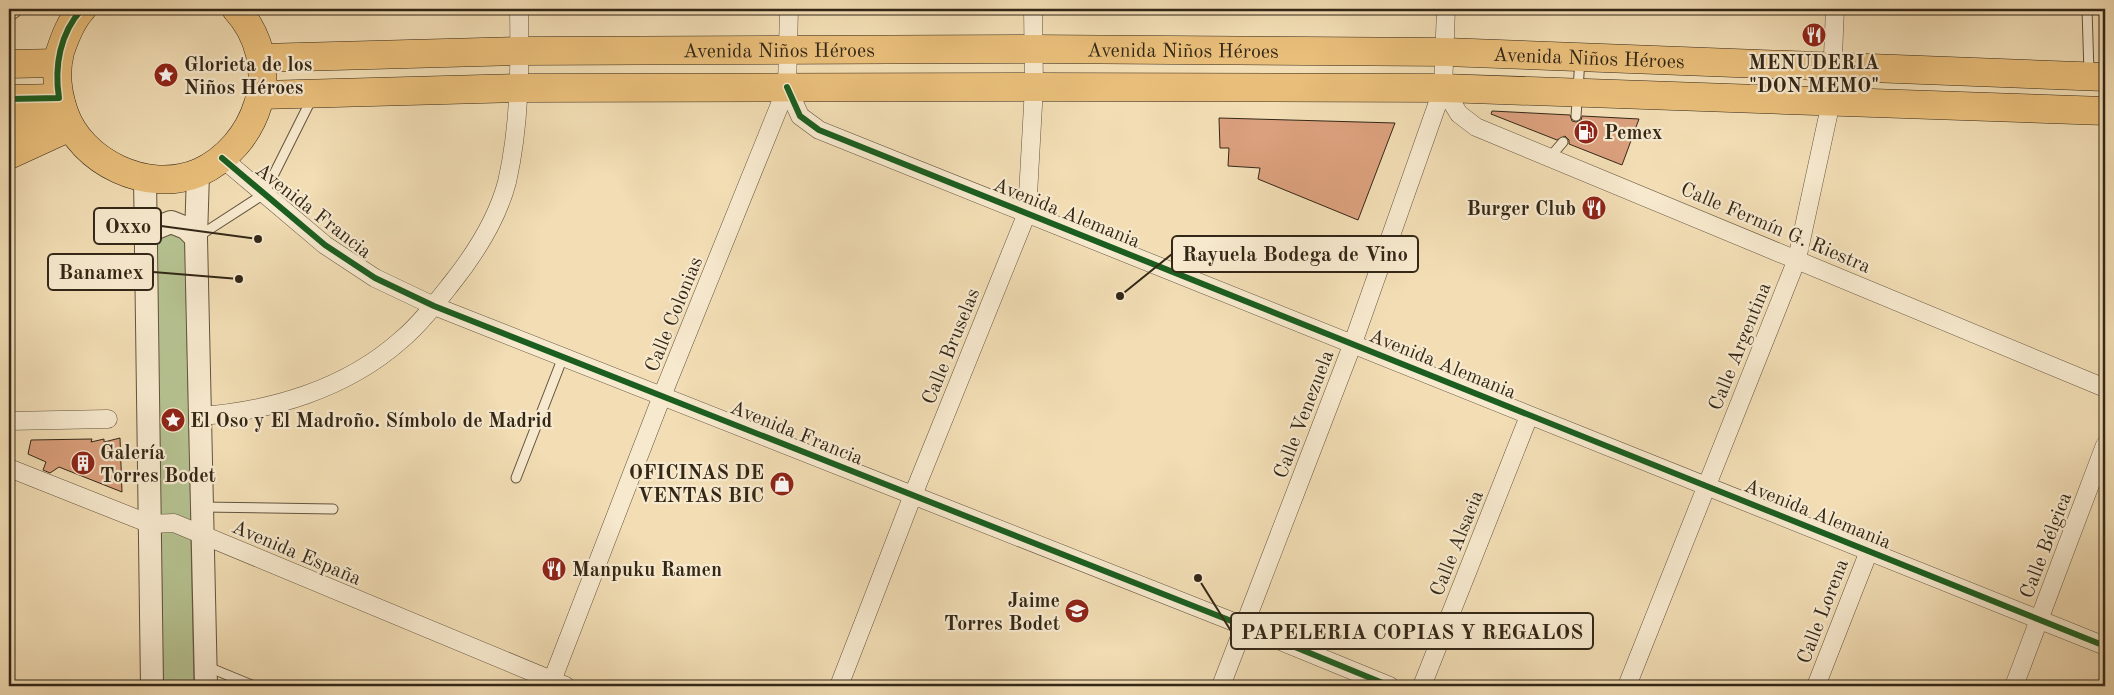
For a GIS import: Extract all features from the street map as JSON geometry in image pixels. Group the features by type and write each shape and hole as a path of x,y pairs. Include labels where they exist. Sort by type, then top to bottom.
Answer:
{"main road":[{"path":"82,9 65,35 57,63 57,80 64,110 83,144 99,159 117,169 145,177 177,177 198,173 222,158 240,140 254,119 261,95 263,76 261,58 255,36 236,9"},
{"name":"Avenida Niños Héroes","path":"261,58 520,52 789,50 1033,49 1445,52 1833,68 2097,76"},
{"path":"9,64 57,63"},
{"name":"Avenida Niños Héroes","path":"261,95 519,88 1443,88 1577,104 1832,102 2105,111"},
{"path":"9,99 64,110"},
{"path":"9,128 64,110"},
{"path":"9,155 64,110"}],"street":[{"path":"200,416 233,413 270,405 325,388 374,361 401,340 434,306 465,267 482,240 499,206 506,182 515,137 519,88 519,9"},
{"name":"Calle Colonias","path":"556,684 662,396 787,87 790,9"},
{"name":"Calle Bruselas","path":"839,686 913,495 1027,213 1034,87 1033,9"},
{"name":"Calle Venezuela","path":"1221,686 1353,343 1443,88 1446,9"},
{"name":"Calle Argentina","path":"1626,686 1797,259 1832,102 1835,9"},
{"name":"Avenida Alemania","path":"787,87 800,116 818,130 2105,646"},
{"name":"Calle Fermín G. Riestra","path":"1443,88 1459,114 1476,126 2105,388"},
{"name":"Avenida Francia","path":"222,158 325,245 375,278 434,306 1244,626 1390,686"},
{"path":"198,173 196,238 206,676"},
{"path":"145,177 152,686"},
{"path":"146,239 156,228 171,222 186,228 196,238"},
{"name":"Calle Alsacia","path":"1422,686 1529,416"},
{"path":"9,421 108,419"},
{"name":"Calle Bélgica","path":"2014,686 2105,445"},
{"name":"Avenida España","path":"9,468 150,524 174,523 556,684"},
{"name":"Calle Lorena","path":"1816,686 1869,551"}],"lane":[{"path":"9,17 17,9"},
{"path":"2087,9 2097,76"},
{"path":"1577,104 1581,57"},
{"path":"196,238 264,194 314,93"},
{"path":"1550,157 1563,142"},
{"path":"516,478 563,357"},
{"path":"202,507 333,509"},
{"path":"206,676 254,686"}],"green space":[{"path":"166,228 185,240 191,522 160,517 157,236"},
{"path":"174,531 191,538 194,686 163,686 161,532"}],"building":[{"name":"Pemex","path":"1492,111 1570,115 1572,121 1576,122 1581,120 1582,116 1639,119 1622,165 1569,144 1569,140 1565,136 1557,140 1491,114"},
{"path":"1219,118 1395,123 1358,220 1258,179 1260,168 1228,166 1229,148 1220,148"},
{"name":"Galería Torres Bodet","path":"120,438 122,492 59,467 50,473 43,470 46,462 28,454 31,440 92,439 91,442 104,439 104,442"}],"cycle path":[{"path":"9,99 59,98 57,74 60,50 68,29 82,9"},
{"path":"787,87 800,116 819,130 2105,646"},
{"path":"222,158 325,245 375,278 434,306 1244,626 1390,686"}],"place":[{"name":"MENUDERIA \"DON MEMO\"","path":"1814,35"},
{"name":"Glorieta de los Niños Héroes","path":"166,75"},
{"name":"Pemex","path":"1586,132"},
{"name":"Burger Club","path":"1594,208"},
{"name":"Oxxo","path":"258,239"},
{"name":"Banamex","path":"239,279"},
{"name":"Rayuela Bodega de Vino","path":"1120,296"},
{"name":"El Oso y El Madroño. Símbolo de Madrid","path":"173,420"},
{"name":"Galería Torres Bodet","path":"83,463"},
{"name":"OFICINAS DE VENTAS BIC","path":"782,484"},
{"name":"Manpuku Ramen","path":"554,569"},
{"name":"PAPELERIA COPIAS Y REGALOS","path":"1198,578"},
{"name":"Jaime Torres Bodet","path":"1077,611"}]}
